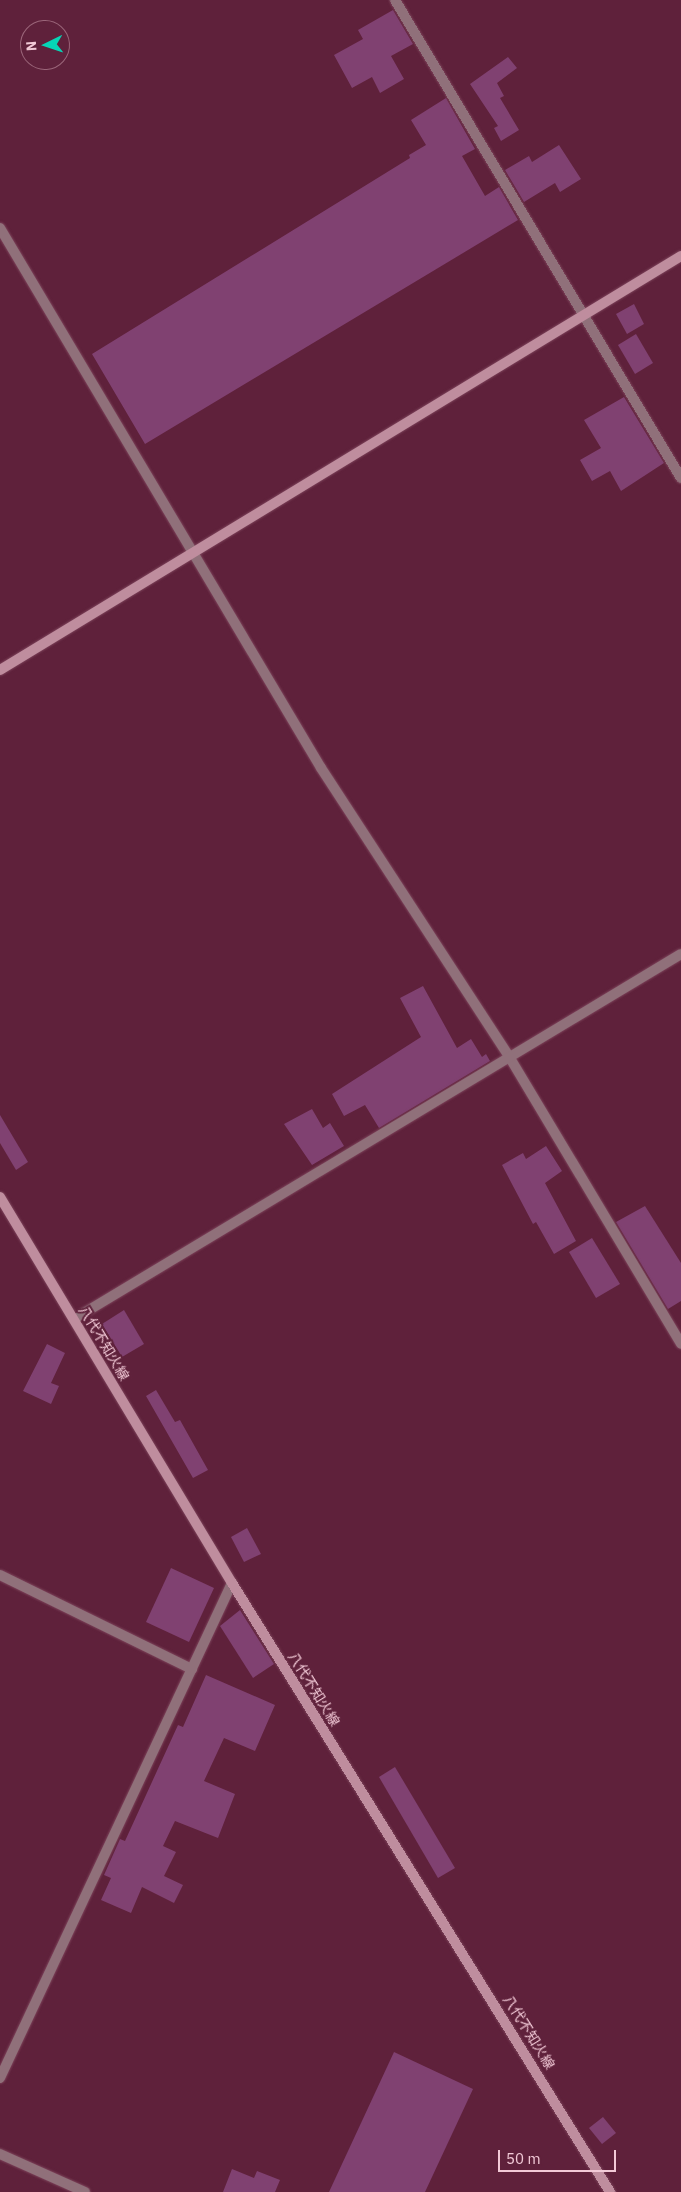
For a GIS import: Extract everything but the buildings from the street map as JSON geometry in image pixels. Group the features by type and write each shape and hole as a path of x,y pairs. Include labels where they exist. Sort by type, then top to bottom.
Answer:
{"main road":[{"path":"0,670 681,256"},
{"name":"八代不知火線","path":"0,1197 232,1583 610,2192"}],"street":[{"path":"396,0 681,478"},
{"path":"0,228 321,768 510,1058 681,1344"},
{"path":"74,1319 681,954"},
{"path":"0,1575 192,1669"},
{"path":"0,2078 232,1583"},
{"path":"0,2154 85,2192"}]}
